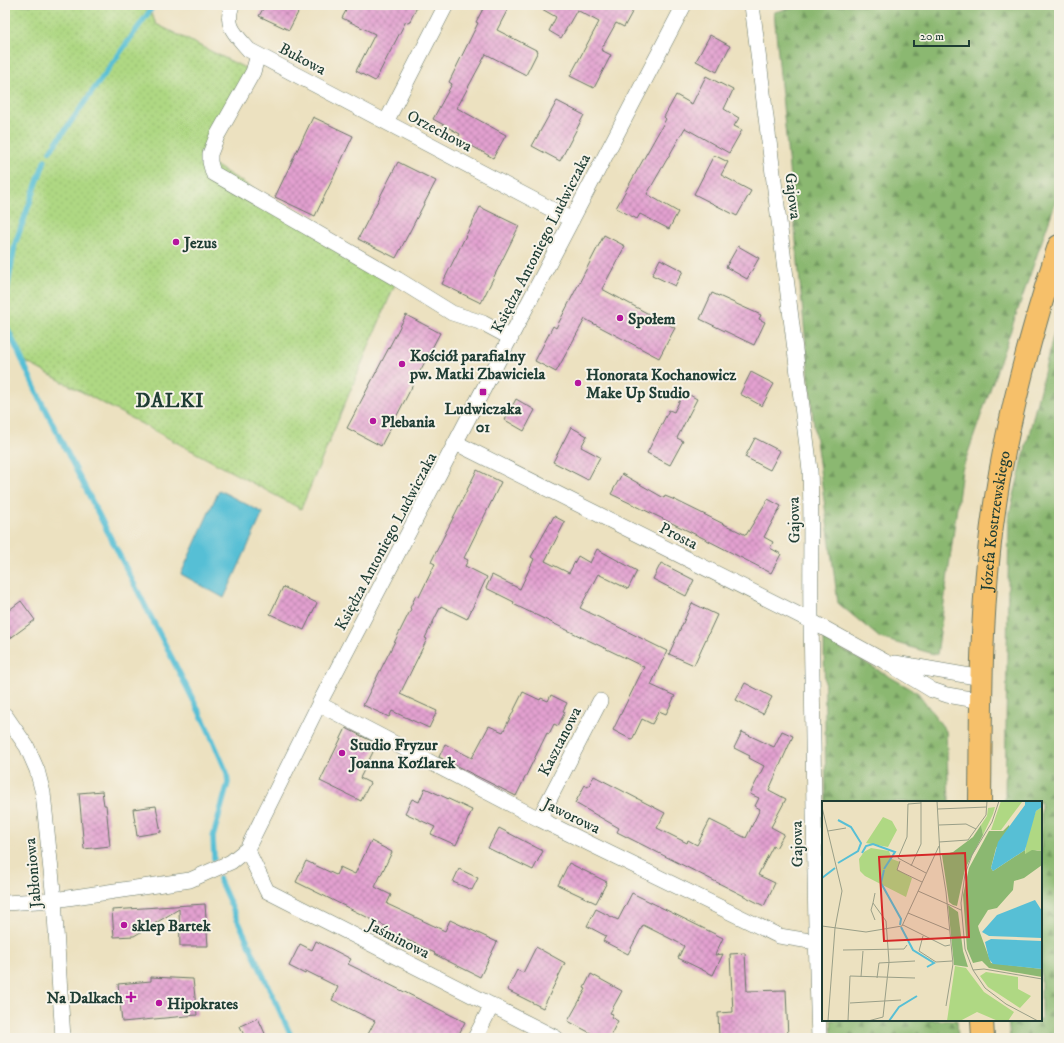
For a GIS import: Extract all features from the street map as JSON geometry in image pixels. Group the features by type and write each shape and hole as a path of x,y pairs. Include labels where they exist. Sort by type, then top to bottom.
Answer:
{"main road":[{"name":"Józefa Kostrzewskiego","path":"980,801 983,620 988,552 998,484 1026,360 1059,246"},
{"path":"982,1021 983,1038"}],"street":[{"name":"Bukowa","path":"232,5 229,14 232,30 249,50 386,122"},
{"name":"Orzechowa","path":"446,5 386,122 572,220"},
{"name":"Księdza Antoniego Ludwiczaka","path":"5,903 54,900 190,880 231,862 247,849 319,704 684,5"},
{"name":"Gajowa","path":"752,5 810,470 812,525 811,621 816,942 819,1038"},
{"path":"258,55 253,72 217,136 210,154 210,162 213,173 397,278 452,313 483,323 511,338"},
{"name":"Prosta","path":"456,443 811,621 884,660 932,690 947,695 982,701"},
{"name":"Prosta","path":"884,660 982,678"},
{"name":"Kasztanowa","path":"538,819 600,701"},
{"name":"Jaworowa","path":"319,704 538,819 779,936 816,942"},
{"name":"Jabłoniowa","path":"5,714 27,747 37,770 43,793 54,900 63,1038"},
{"name":"Jaśminowa","path":"247,849 267,891 556,1038"},
{"path":"475,1038 492,1005"}],"green space":[{"path":"5,5 148,5 156,24 253,72 210,162 397,279 301,509 24,361 5,334"},
{"path":"806,5 1059,5 1059,192 962,470 937,655 880,638 838,603 813,418 774,12"},
{"path":"1059,312 1059,1038 1010,1038 1008,1021 1042,1021 1042,801 1005,801 1009,516"},
{"path":"824,639 918,693 946,731 949,801 826,801"},
{"path":"831,1021 957,1021 958,1038 832,1038"}],"water":[{"path":"219,490 263,513 224,598 181,574"}],"building":[{"path":"265,5 302,5 289,30 259,16"},
{"path":"349,5 418,5 409,23 406,21 375,81 356,71 375,34 342,18"},
{"path":"485,5 510,5 497,30 538,51 526,75 486,54 457,108 506,135 493,158 458,138 460,134 433,119 452,84 449,82 478,23 476,22"},
{"path":"535,5 636,5 624,27 616,23 601,50 611,55 594,88 570,76 599,22 577,10 561,38 549,31 556,17"},
{"path":"710,35 730,46 717,72 696,61"},
{"path":"706,76 733,90 724,109 739,118 734,126 742,130 729,153 685,128 647,194 678,212 669,229 640,214 637,219 616,208 666,119 664,117 676,95 692,104"},
{"path":"557,101 584,115 560,161 532,146"},
{"path":"313,117 353,136 315,216 275,197"},
{"path":"714,155 728,162 721,175 751,191 737,216 694,194"},
{"path":"398,162 436,181 396,258 358,239"},
{"path":"480,207 519,226 481,303 442,284"},
{"path":"604,235 625,246 602,289 675,328 659,358 585,319 556,372 535,361 553,326 556,328"},
{"path":"738,246 759,258 747,279 726,267"},
{"path":"660,259 683,271 675,286 652,275"},
{"path":"712,293 761,315 759,319 765,322 754,345 700,319"},
{"name":"Kościół parafialny pw. Matki Zbawiciela","path":"406,315 440,333 381,446 347,428"},
{"path":"751,372 774,384 762,406 740,394"},
{"path":"684,392 697,399 677,438 683,441 670,465 647,453 669,410 674,412"},
{"path":"516,399 535,410 524,431 505,420"},
{"path":"571,427 587,436 581,447 600,457 588,480 553,462"},
{"path":"755,438 780,451 770,470 745,457"},
{"path":"477,470 501,482 464,558 468,560 465,566 487,577 467,619 441,606 425,638 427,639 400,694 437,711 429,728 392,711 389,717 363,705 411,609 410,608 416,595 419,597 435,564 431,562"},
{"path":"622,474 664,498 665,496 675,500 746,535 768,499 781,506 764,537 773,542 770,548 781,554 771,573 703,538 611,494"},
{"path":"554,516 565,522 545,561 569,573 578,556 590,563 597,549 637,571 628,589 598,574 580,608 667,651 651,685 675,696 666,714 659,711 652,724 642,719 632,740 613,730 644,667 513,604 514,602 486,588 492,575 520,589 534,559 531,557"},
{"path":"661,563 694,580 686,596 653,579"},
{"path":"283,587 317,603 304,630 270,614"},
{"path":"21,601 35,620 5,642 5,613"},
{"path":"692,603 717,615 694,665 669,654"},
{"path":"745,683 772,697 763,714 736,700"},
{"path":"523,692 540,700 541,698 548,701 551,695 567,703 563,711 565,712 558,726 554,724 549,734 547,733 516,796 439,757 445,744 472,758 489,726 503,732"},
{"path":"346,728 377,744 360,778 370,783 361,801 320,781"},
{"path":"782,731 793,736 769,790 786,799 771,827 784,834 776,848 773,846 758,875 775,883 764,906 617,832 619,828 575,803 585,785 588,787 594,776 665,813 657,828 687,843 688,840 697,845 710,820 746,838 760,809 755,806 759,798 750,794 764,766 749,758 750,756 734,748 742,732 774,747"},
{"path":"425,788 472,810 456,845 431,834 435,827 405,813 412,799 419,802"},
{"path":"102,791 104,805 106,805 110,846 84,849 79,793"},
{"path":"156,806 161,832 137,836 133,809"},
{"path":"499,828 543,851 533,870 488,848"},
{"path":"371,841 392,852 375,887 391,895 387,904 445,931 450,920 497,942 480,977 434,954 435,953 388,931 389,928 296,882 306,861 336,875 340,867 355,874"},
{"path":"569,863 607,882 596,903 558,885"},
{"path":"459,869 478,878 472,890 453,882"},
{"path":"632,893 723,938 715,955 723,954 713,975 678,958 684,946 643,925 628,954 603,941 606,936 587,926 596,909 618,920"},
{"path":"205,904 208,946 180,946 179,909 134,936 114,937 112,910"},
{"path":"316,941 351,959 348,964 465,1022 457,1038 366,1038 375,1021 332,1000 338,987 306,971 305,974 289,966 300,944 312,950"},
{"path":"536,947 565,963 543,1008 507,990 517,970 523,973"},
{"path":"745,953 747,991 786,990 788,1038 763,1038 763,1036 719,1038 718,1013 733,1012 730,954"},
{"path":"591,974 622,991 610,1013 613,1014 611,1017 618,1021 609,1038 600,1038 568,1021 586,989 584,988"},
{"name":"Hipokrates","path":"151,977 193,979 197,1015 122,1022 118,984 151,981"},
{"path":"258,1018 267,1038 245,1038 240,1026"}],"waterway":[{"path":"50,151 154,5"},
{"path":"5,302 15,244 45,160"},
{"path":"5,323 41,401 206,725 227,773 228,783 213,837 214,858"},
{"path":"219,879 292,1038"}],"place":[{"name":"Jezus","path":"176,242"},
{"name":"Społem","path":"620,318"},
{"name":"Kościół parafialny pw. Matki Zbawiciela","path":"402,364"},
{"name":"Honorata Kochanowicz Make Up Studio","path":"578,383"},
{"name":"Ludwiczaka 01","path":"483,392"},
{"name":"Plebania","path":"373,421"},
{"name":"Studio Fryzur Joanna Koźlarek","path":"342,753"},
{"name":"sklep Bartek","path":"124,925"},
{"name":"Na Dalkach","path":"131,997"},
{"name":"Hipokrates","path":"159,1003"}],"district":[{"name":"DALKI","path":"170,400"}]}
